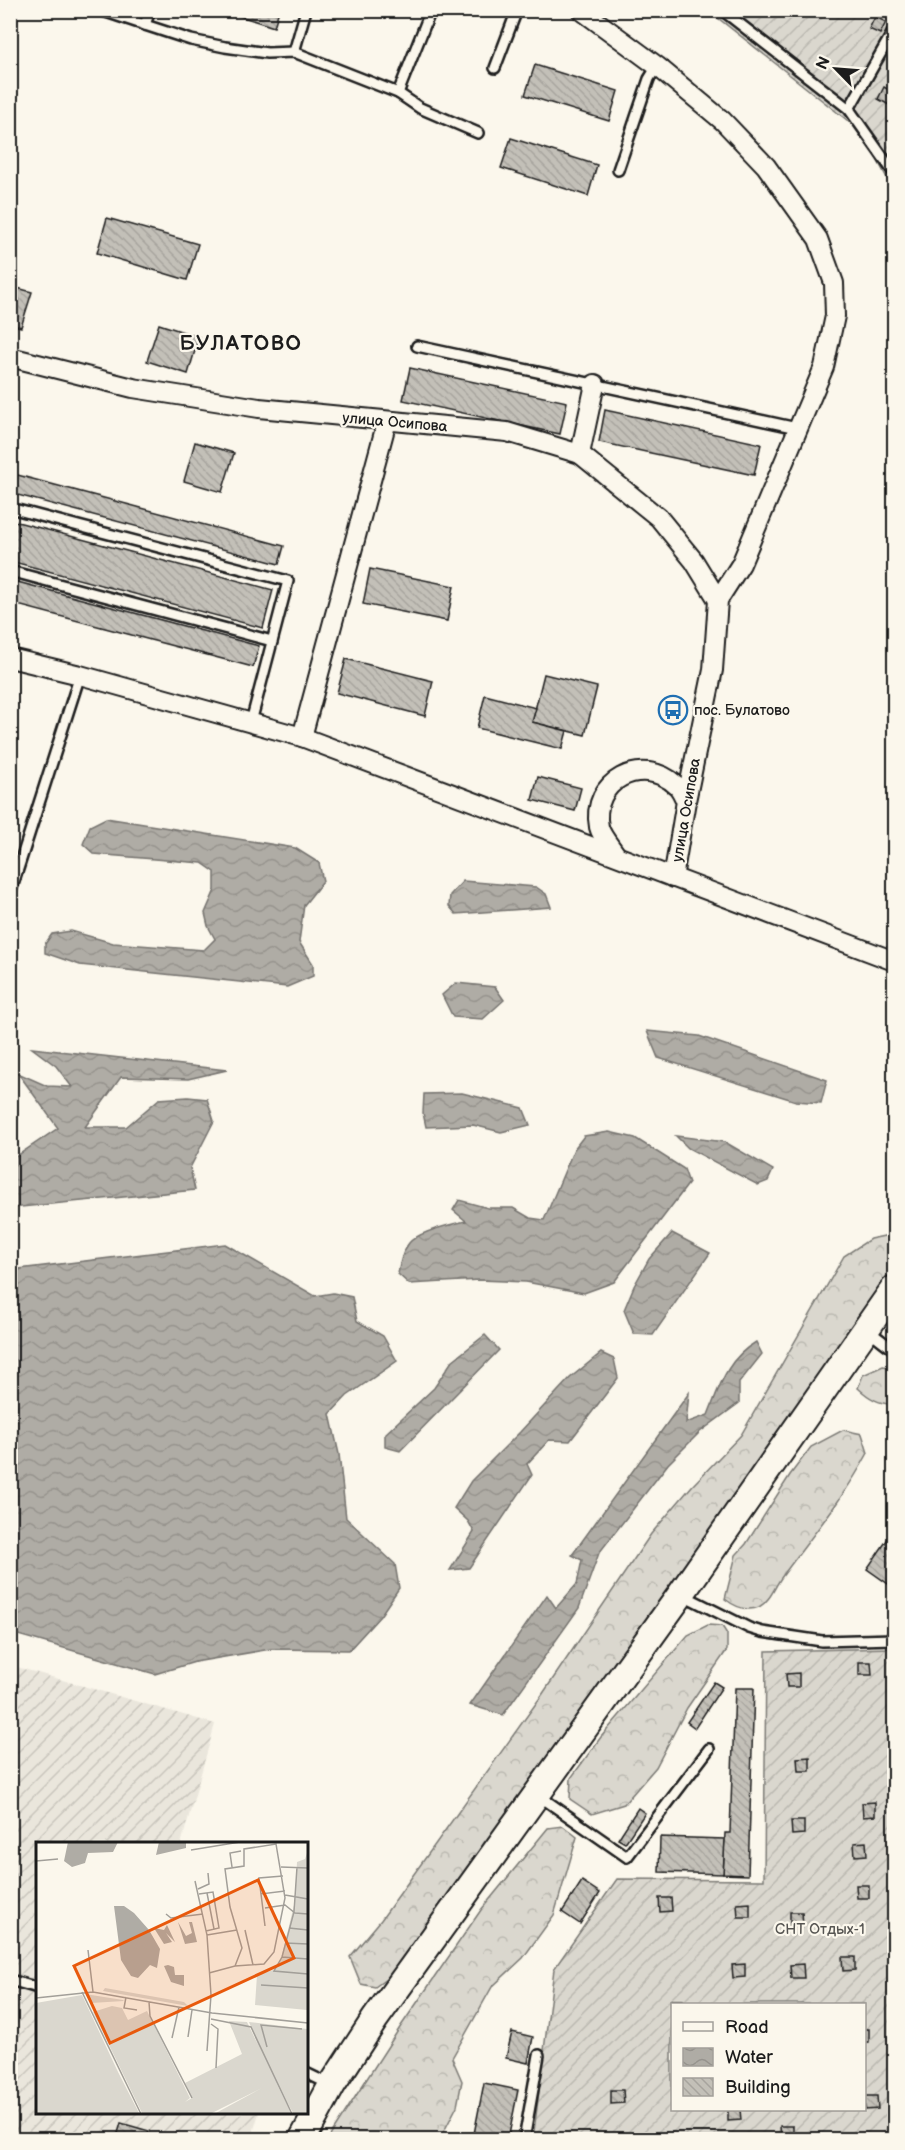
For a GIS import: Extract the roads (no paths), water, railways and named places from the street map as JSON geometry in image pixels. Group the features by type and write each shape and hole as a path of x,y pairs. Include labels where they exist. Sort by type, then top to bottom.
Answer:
{"main road":[{"path":"302,2139 332,2085 375,2019 681,1594 894,1289"}],"street":[{"name":"улица Осипова","path":"581,10 657,66 723,121 766,166 818,239 834,283 835,316 824,367 741,564 718,600 713,670 686,801 674,878"},
{"name":"улица Осипова","path":"10,357 133,388 259,408 507,432 580,454 659,518 694,561 718,600"},
{"path":"580,454 595,384"},
{"path":"302,737 387,421"},
{"path":"10,657 302,737 894,961"},
{"path":"616,855 599,828 600,803 612,782 635,770 659,773 678,786 686,801"}],"lane":[{"path":"100,10 191,40 267,53 294,52 399,93 420,108 478,133"},
{"path":"145,25 150,10"},
{"path":"294,52 306,10"},
{"path":"399,93 431,10"},
{"path":"495,68 517,10"},
{"path":"723,11 849,109 894,173"},
{"path":"849,109 894,30"},
{"path":"618,170 649,79 657,66"},
{"path":"417,346 797,428"},
{"path":"10,508 288,582 251,722"},
{"path":"10,571 272,641"},
{"path":"10,894 80,675"},
{"path":"866,1329 894,1350"},
{"path":"681,1594 748,1628 762,1632 822,1641 894,1639"},
{"path":"536,1794 627,1857 709,1749"},
{"path":"10,1980 36,1987"},
{"path":"524,2139 539,2055"},
{"path":"308,2074 332,2085"}],"water":[{"path":"106,818 295,848 319,863 323,881 304,905 299,942 313,964 313,976 287,987 80,965 45,953 45,944 52,934 71,931 113,943 204,950 215,939 208,926 205,913 215,890 215,872 202,863 94,854 83,844 90,826"},
{"path":"463,881 536,887 546,894 551,907 456,914 449,906 450,895"},
{"path":"456,983 495,987 504,1000 483,1019 453,1017 442,995"},
{"path":"647,1031 699,1036 827,1080 821,1103 796,1101 658,1058"},
{"path":"32,1048 227,1070 188,1079 121,1077 85,1127 126,1127 159,1099 188,1097 207,1099 214,1121 190,1168 195,1190 11,1208 11,1160 58,1128 18,1073 47,1086 72,1087 56,1066"},
{"path":"462,1093 523,1108 530,1125 501,1132 473,1125 426,1127 423,1113 424,1094"},
{"path":"609,1132 635,1138 684,1169 689,1183 614,1282 584,1293 526,1282 479,1280 409,1284 398,1274 405,1250 413,1239 436,1229 466,1221 453,1210 459,1200 488,1208 513,1208 530,1218 544,1220 574,1149 584,1136"},
{"path":"676,1136 725,1142 773,1170 768,1181 758,1185 688,1148"},
{"path":"672,1233 710,1253 653,1335 634,1334 624,1310 649,1259"},
{"path":"225,1244 315,1296 333,1293 352,1297 357,1321 383,1336 397,1361 347,1396 330,1414 339,1454 346,1518 395,1564 399,1588 380,1616 349,1650 271,1649 195,1662 155,1674 11,1633 11,1270"},
{"path":"485,1335 499,1350 400,1451 385,1447 385,1434 434,1388 452,1361"},
{"path":"756,1342 762,1354 739,1383 739,1403 700,1432 668,1464 599,1553 579,1608 503,1715 470,1705 547,1595 556,1608 577,1584 582,1560 572,1555 689,1393 686,1423 708,1415 731,1365 738,1356"},
{"path":"601,1353 614,1359 618,1378 570,1441 549,1440 527,1464 532,1475 469,1568 450,1570 474,1532 468,1521 454,1508 471,1481 570,1378"}],"place":[{"name":"пос. Булатово","path":"673,710"}],"district":[{"name":"БУЛАТОВО","path":"241,343"}],"park label":[{"name":"СНТ Отдых-1","path":"820,1929"}]}
